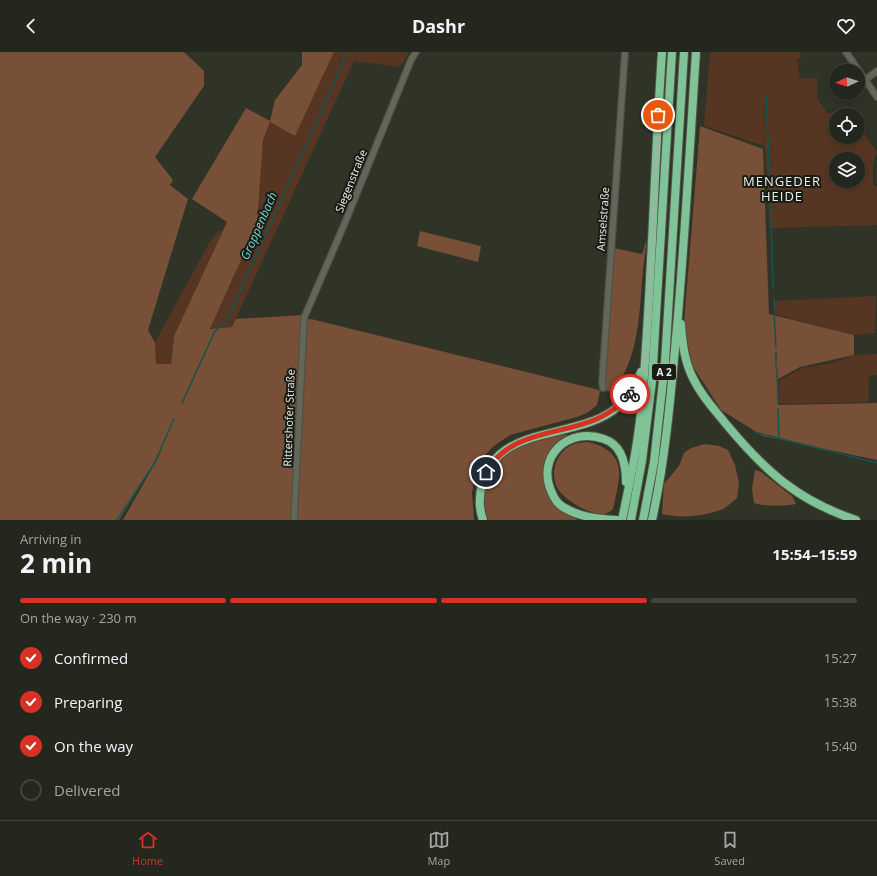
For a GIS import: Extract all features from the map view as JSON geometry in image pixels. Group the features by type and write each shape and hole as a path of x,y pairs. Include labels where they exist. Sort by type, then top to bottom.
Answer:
{"highway":[{"path":"620,518 639,426 642,401 648,323 662,52"},
{"name":"A 2","path":"631,520 642,460 652,381 672,52"},
{"name":"A 2","path":"643,520 654,462 666,362 684,52"},
{"path":"652,520 669,412 681,277 696,52"},
{"path":"681,277 682,290 680,316 682,341 689,368 699,390 754,457 780,480 797,493 828,510 856,520"},
{"path":"483,520 480,504 481,488 486,472 495,459 507,448 520,442 582,425 610,413 624,401 634,388 644,366"},
{"path":"595,435 607,440 618,449 622,455 626,473 620,518 610,520 591,518 563,507 554,496 548,481 550,462 556,449 566,441 578,436 595,435"}],"street":[{"name":"Siegenstraße","path":"304,318 344,225 411,60 416,52"},
{"name":"Amselstraße","path":"603,388 606,308 624,52"},
{"path":"846,52 854,64"},
{"path":"877,70 865,80 877,97"},
{"name":"Rittershofer Straße","path":"294,520 304,318"}],"shaded area":[{"path":"0,52 184,52 204,71 204,86 155,157 173,180 170,185 188,199 148,330 155,343 156,364 171,364 174,336 227,222 192,199 246,108 270,121 275,100 302,65 302,52 334,52 295,136 270,122 263,140 257,224 210,329 232,327 236,319 303,315 303,320 311,319 599,390 597,405 587,413 577,417 510,435 494,446 486,454 474,481 472,493 474,520 123,520 164,447 119,520 0,520"},
{"path":"334,52 409,52 400,67 354,61 232,327 209,329 257,224 263,140 270,122 295,136"},
{"path":"710,52 800,52 801,58 797,59 800,79 817,78 817,98 827,113 829,113 829,144 865,144 865,134 877,151 873,163 873,186 877,186 877,225 770,228 765,146 704,126"},
{"path":"700,126 763,149 769,314 854,335 854,355 800,367 778,379 779,405 877,403 877,460 763,436 721,410 692,365 684,323"},
{"path":"223,230 174,336 171,364 155,364 155,343 208,245 216,233"},
{"path":"420,231 481,246 478,262 417,246"},
{"path":"647,238 639,319 633,350 621,379 612,392 602,390 613,248 642,254"},
{"path":"876,296 875,333 854,335 774,314 774,301"},
{"path":"877,354 877,375 869,375 868,402 780,404 779,381 802,368 834,363 854,355"},
{"path":"568,434 555,444 549,453 544,469 544,477 547,493 551,500 559,509 578,520 488,520 485,506 487,482 492,471 499,462 519,447 536,441"},
{"path":"587,442 599,445 609,451 616,459 618,465 619,479 613,509 605,514 592,512 577,506 564,496 556,485 554,479 555,467 560,455 568,447 574,444"},
{"path":"705,444 719,446 728,450 735,465 739,483 737,498 725,508 702,515 669,516 662,514 664,484 679,466 684,453 691,448"},
{"path":"755,470 761,472 792,496 796,504 775,506 754,503 752,489"}],"waterway":[{"name":"Groppenbach","path":"182,403 215,331 226,322 347,52"},
{"path":"766,95 771,215"},
{"path":"771,219 773,288"},
{"path":"774,298 774,308"},
{"path":"774,312 776,347"},
{"path":"776,352 776,366"},
{"path":"777,369 778,404"},
{"path":"778,409 779,439"},
{"name":"Groppenbach","path":"117,520 154,464 174,419"},
{"path":"754,432 877,463"}],"way so far":[{"path":"630,394 644,366 647,339 658,115"}],"district":[{"name":"MENGEDER HEIDE","path":"782,188"}],"route":[{"path":"486,472 495,459 514,444 526,439 591,422 610,413 630,394"}]}
